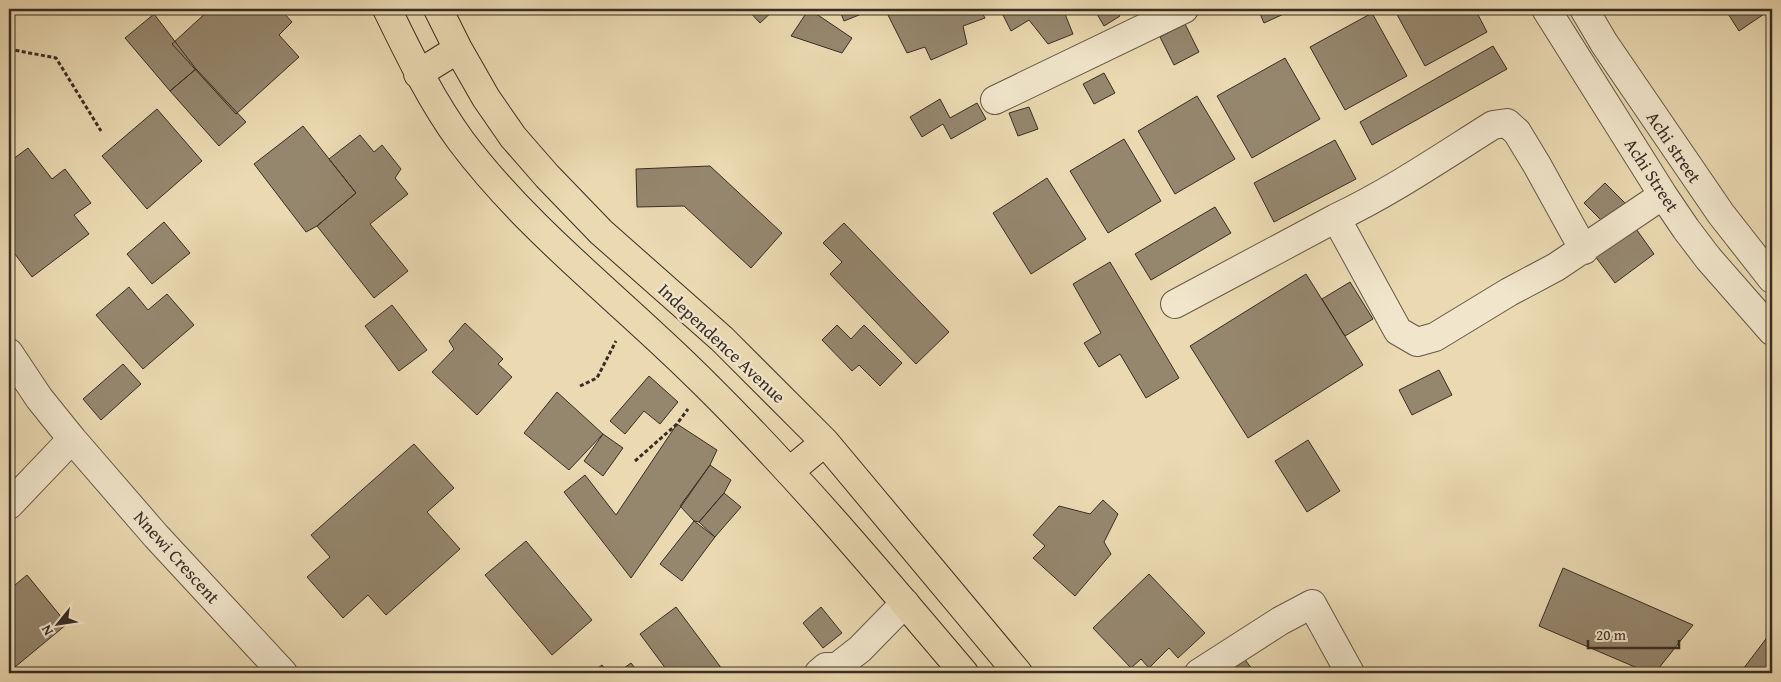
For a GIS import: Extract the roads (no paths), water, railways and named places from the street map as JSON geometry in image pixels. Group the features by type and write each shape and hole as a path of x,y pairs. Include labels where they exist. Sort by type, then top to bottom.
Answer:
{"main road":[{"path":"388,9 418,74 466,147 505,195 570,259 706,384 790,471 964,673"},
{"name":"Independence Avenue","path":"438,9 486,98 514,137 547,176 601,232 722,339 825,442 1018,673"},
{"path":"418,74 458,49"},
{"path":"570,259 601,232"},
{"path":"790,471 825,442"}],"street":[{"path":"995,100 1184,9"},
{"name":"Achi Street","path":"1546,9 1663,195 1708,258 1772,331"},
{"name":"Achi street","path":"1584,9 1604,43 1720,214 1771,276"},
{"path":"1176,304 1382,194 1494,125 1507,123 1516,132 1537,165 1584,250"},
{"path":"1336,218 1398,331 1417,342 1435,337 1509,292 1556,267 1584,250 1663,195"},
{"path":"1740,294 1771,276"},
{"name":"Nnewi Crescent","path":"9,353 40,398 72,439 156,536 283,673"},
{"path":"9,505 72,439"},
{"path":"819,673 826,667 837,668 860,649 905,603"},
{"path":"1199,673 1280,621 1312,604 1350,673"}]}
